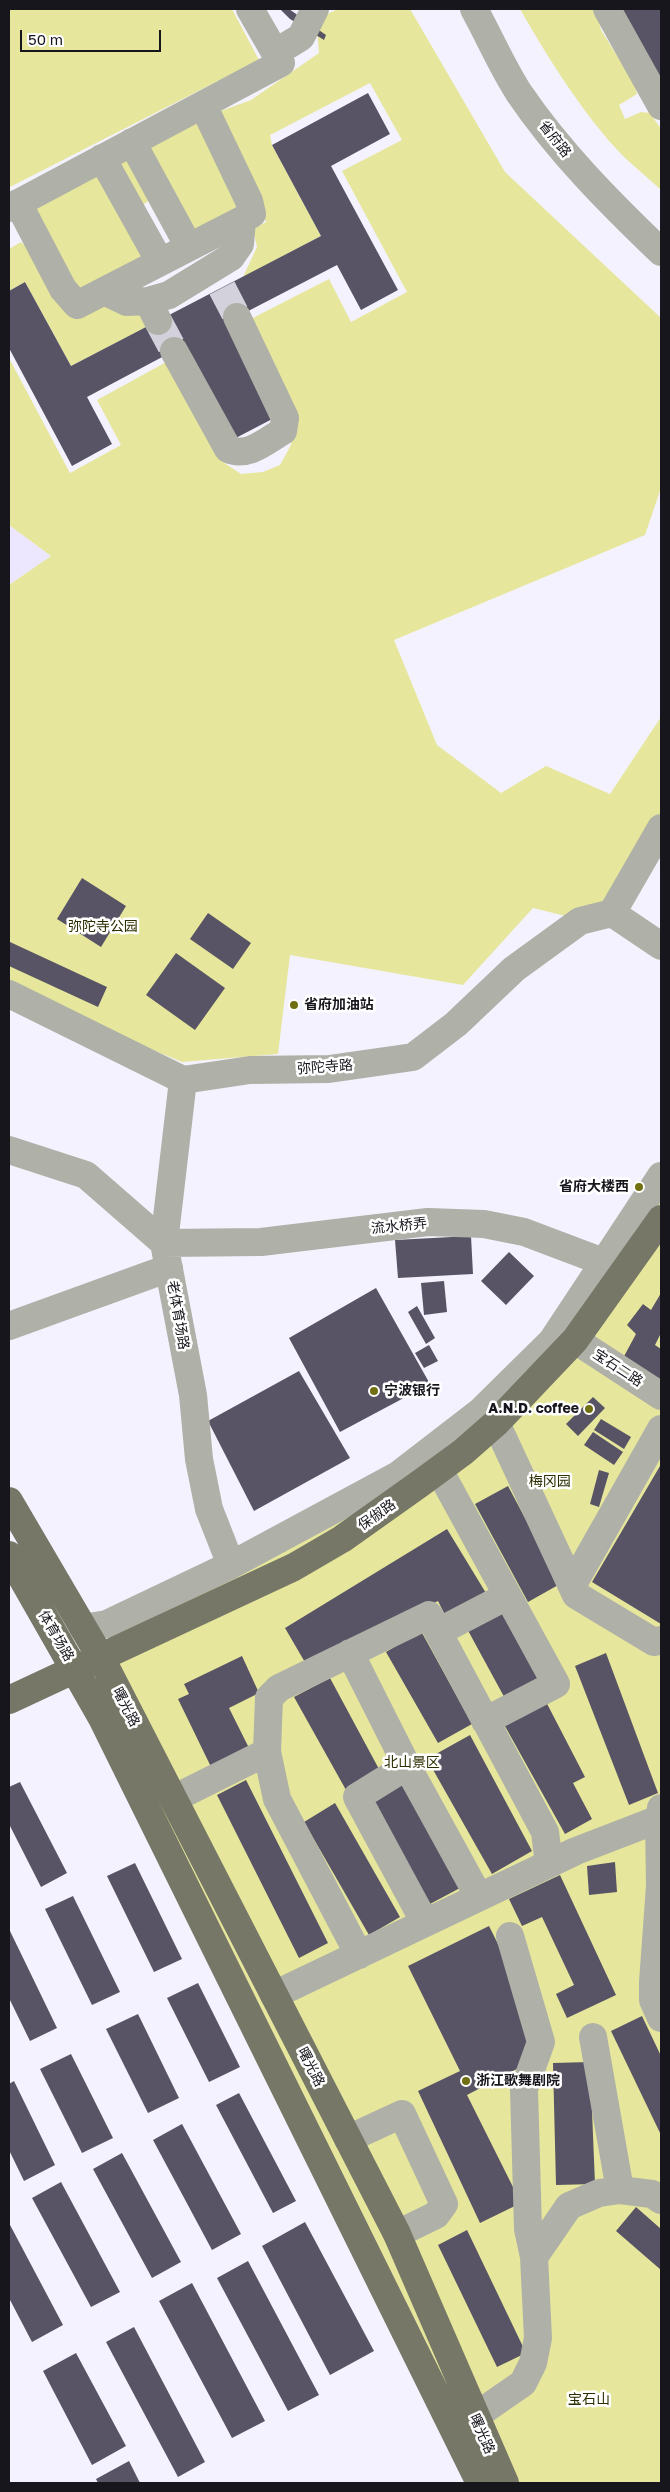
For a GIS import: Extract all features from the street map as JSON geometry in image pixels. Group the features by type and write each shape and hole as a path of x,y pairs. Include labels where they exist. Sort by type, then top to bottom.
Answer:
{"main road":[{"name":"保俶路","path":"9,1700 294,1567 342,1539 429,1478 496,1423 575,1340 616,1265 661,1219"},
{"name":"体育场路","path":"9,1501 101,1658"},
{"name":"体育场路","path":"9,1555 102,1718"},
{"name":"曙光路","path":"101,1658 397,2234 474,2417 505,2483"},
{"name":"曙光路","path":"102,1718 480,2483"}],"street":[{"path":"203,105 249,201 252,214 76,305 63,289 14,205 281,63 250,9"},
{"path":"275,53 301,37 315,9"},
{"name":"省府路","path":"474,9 519,92 571,160 608,201 661,252"},
{"path":"607,9 661,106"},
{"path":"132,142 189,247"},
{"path":"102,158 160,262"},
{"path":"104,291 153,311 169,295 218,278 240,244 242,220"},
{"path":"174,351 228,449 237,453 248,452 283,431 285,418 237,317"},
{"path":"661,828 612,913 661,946"},
{"name":"弥陀寺路","path":"183,1080 250,1070 329,1069 414,1057 456,1024 514,969 572,926 580,921 612,913"},
{"path":"9,994 183,1080"},
{"name":"老体育场路","path":"183,1080 167,1256 193,1395 199,1459 207,1501 231,1566"},
{"path":"9,1150 86,1175 167,1256"},
{"path":"83,1628 107,1624 231,1566 367,1491 398,1476 481,1411 552,1341 616,1265 661,1176"},
{"name":"流水桥弄","path":"9,1326 167,1256 260,1242 428,1222 484,1224 524,1232 616,1265"},
{"name":"宝石二路","path":"575,1340 661,1396"},
{"path":"496,1423 576,1595 654,1642 661,1640"},
{"path":"572,1586 661,1429"},
{"path":"367,1491 429,1478 507,1596 556,1684 485,1720"},
{"path":"438,1632 507,1596"},
{"path":"359,1955 277,1799 267,1752 269,1698 279,1688 428,1615 544,1832 549,1864"},
{"path":"350,1653 407,1766 479,1897"},
{"path":"173,1799 267,1752"},
{"path":"407,1766 357,1797 425,1923"},
{"path":"274,1995 576,1851 660,1814 659,2007"},
{"path":"474,2417 524,2383 533,2363 538,2338 534,2257 528,2229 524,2089 541,2042 510,1936"},
{"path":"593,2037 620,2190"},
{"path":"348,2139 402,2114 444,2204 436,2215 397,2234"},
{"path":"534,2257 569,2206 599,2193 620,2190 652,2194 661,2200"}],"shaded area":[{"path":"9,525 51,556 9,585"}],"green space":[{"path":"9,9 232,9 259,60 10,187"},
{"name":"弥陀寺公园","path":"338,9 410,9 505,172 661,318 661,488 645,535 394,640 437,745 501,793 546,766 610,794 661,717 661,828 612,913 643,935 533,908 463,985 290,955 278,1054 182,1062 76,1018 9,983 9,585 51,556 9,525 9,358 70,473 121,445 97,400 170,360 209,440 223,462 241,474 263,472 280,465 291,445 293,418 241,324 329,279 351,322 407,292 342,171 402,140 370,83 270,135 272,145 321,236 243,277 257,247 253,229 266,222 218,112 251,100 319,53 316,19"},
{"path":"520,9 596,9 601,30 634,83 637,94 619,105 625,119 641,112 650,113 661,129 661,190 609,141 555,67"},
{"path":"200,119 242,210 192,233 145,146"},
{"path":"132,158 152,199 139,207 117,164"},
{"path":"101,173 147,258 80,294 33,209"},
{"path":"21,242 30,250 75,319 102,306 123,310 149,310 158,321 71,366 25,282 9,291 9,249"},
{"name":"北山景区","path":"661,1178 661,2483 474,2483 84,1651 356,1509 569,1317"}],"building":[{"path":"280,9 289,9 326,35 324,40 290,19"},
{"path":"618,9 661,9 661,85"},
{"path":"368,93 390,134 331,166 398,290 361,310 337,265 229,321 278,416 230,441 181,347 87,397 112,444 72,466 9,348 9,291 25,282 71,366 321,236 272,145"},
{"path":"82,878 126,906 101,947 57,919"},
{"path":"208,913 251,943 233,969 190,939"},
{"path":"10,942 107,987 98,1007 9,966"},
{"path":"176,953 225,988 195,1030 146,995"},
{"path":"471,1236 473,1274 398,1278 395,1240"},
{"path":"509,1252 534,1276 506,1305 481,1281"},
{"path":"444,1281 447,1312 424,1315 421,1283"},
{"path":"376,1288 430,1384 340,1432 289,1338"},
{"path":"661,1293 661,1333 655,1345 661,1349 661,1384 622,1360 636,1334 627,1325 643,1304 651,1310"},
{"path":"417,1306 435,1338 426,1344 408,1312"},
{"path":"429,1345 438,1361 424,1368 415,1353"},
{"path":"299,1371 350,1458 254,1511 208,1421"},
{"path":"593,1397 605,1408 578,1436 566,1424"},
{"path":"601,1419 631,1437 624,1449 594,1430"},
{"path":"593,1432 623,1452 614,1465 584,1445"},
{"path":"661,1467 661,1624 592,1582"},
{"path":"599,1470 609,1473 599,1507 590,1504"},
{"path":"508,1486 560,1584 528,1602 475,1504"},
{"path":"447,1529 489,1598 447,1619 438,1601 340,1651 306,1664 285,1628"},
{"path":"500,1606 542,1684 508,1704 465,1625"},
{"path":"421,1631 472,1724 438,1743 386,1652"},
{"path":"606,1653 658,1793 629,1805 575,1666"},
{"path":"242,1656 259,1693 229,1708 251,1752 213,1771 178,1699 189,1694 184,1684"},
{"path":"330,1678 380,1771 346,1790 294,1697"},
{"path":"543,1696 585,1777 573,1783 592,1819 565,1834 501,1719"},
{"path":"470,1735 532,1851 492,1874 427,1759"},
{"path":"246,1780 328,1943 299,1958 217,1795"},
{"path":"20,1782 67,1873 41,1887 9,1824 9,1787"},
{"path":"400,1782 460,1888 430,1904 370,1799"},
{"path":"335,1803 400,1917 369,1935 304,1822"},
{"path":"615,1862 617,1892 589,1895 587,1866"},
{"path":"135,1863 182,1959 154,1972 107,1876"},
{"path":"560,1875 616,1995 567,2018 556,1994 574,1985 542,1917 522,1926 509,1899"},
{"path":"73,1896 120,1992 92,2005 45,1909"},
{"name":"浙江歌舞剧院","path":"489,1926 523,1994 532,2061 467,2095 521,2203 480,2223 418,2091 460,2071 408,1966"},
{"path":"10,1931 57,2028 30,2041 9,1998"},
{"path":"198,1983 240,2067 209,2082 167,1998"},
{"path":"138,2014 179,2098 148,2113 106,2029"},
{"path":"642,2016 661,2056 661,2135 611,2031"},
{"path":"71,2054 113,2138 82,2153 40,2069"},
{"path":"590,2062 595,2184 556,2185 553,2063"},
{"path":"14,2081 55,2165 24,2181 9,2150 9,2084"},
{"path":"239,2093 296,2201 273,2213 216,2105"},
{"path":"182,2124 241,2234 212,2250 153,2140"},
{"path":"122,2153 181,2262 152,2278 93,2169"},
{"path":"61,2182 120,2292 91,2307 32,2198"},
{"path":"636,2207 661,2229 661,2270 616,2231"},
{"path":"305,2222 374,2351 330,2375 262,2246"},
{"path":"9,2223 63,2325 32,2342 9,2298"},
{"path":"467,2230 526,2353 497,2367 438,2245"},
{"path":"248,2261 319,2395 288,2411 217,2278"},
{"path":"192,2283 265,2421 232,2438 159,2301"},
{"path":"134,2327 205,2462 178,2477 106,2342"},
{"path":"76,2353 126,2446 92,2465 43,2371"},
{"path":"129,2461 140,2483 98,2483 96,2479"}],"tunnel":[{"path":"222,288 237,317"},
{"path":"158,321 174,351"}],"place":[{"name":"省府加油站","path":"294,1005"},
{"name":"省府大楼西","path":"639,1187"},
{"name":"宁波银行","path":"374,1391"},
{"name":"A.N.D. coffee","path":"589,1409"},
{"name":"浙江歌舞剧院","path":"466,2081"}],"park label":[{"name":"梅冈园","path":"550,1482"},
{"name":"宝石山","path":"589,2400"}]}
